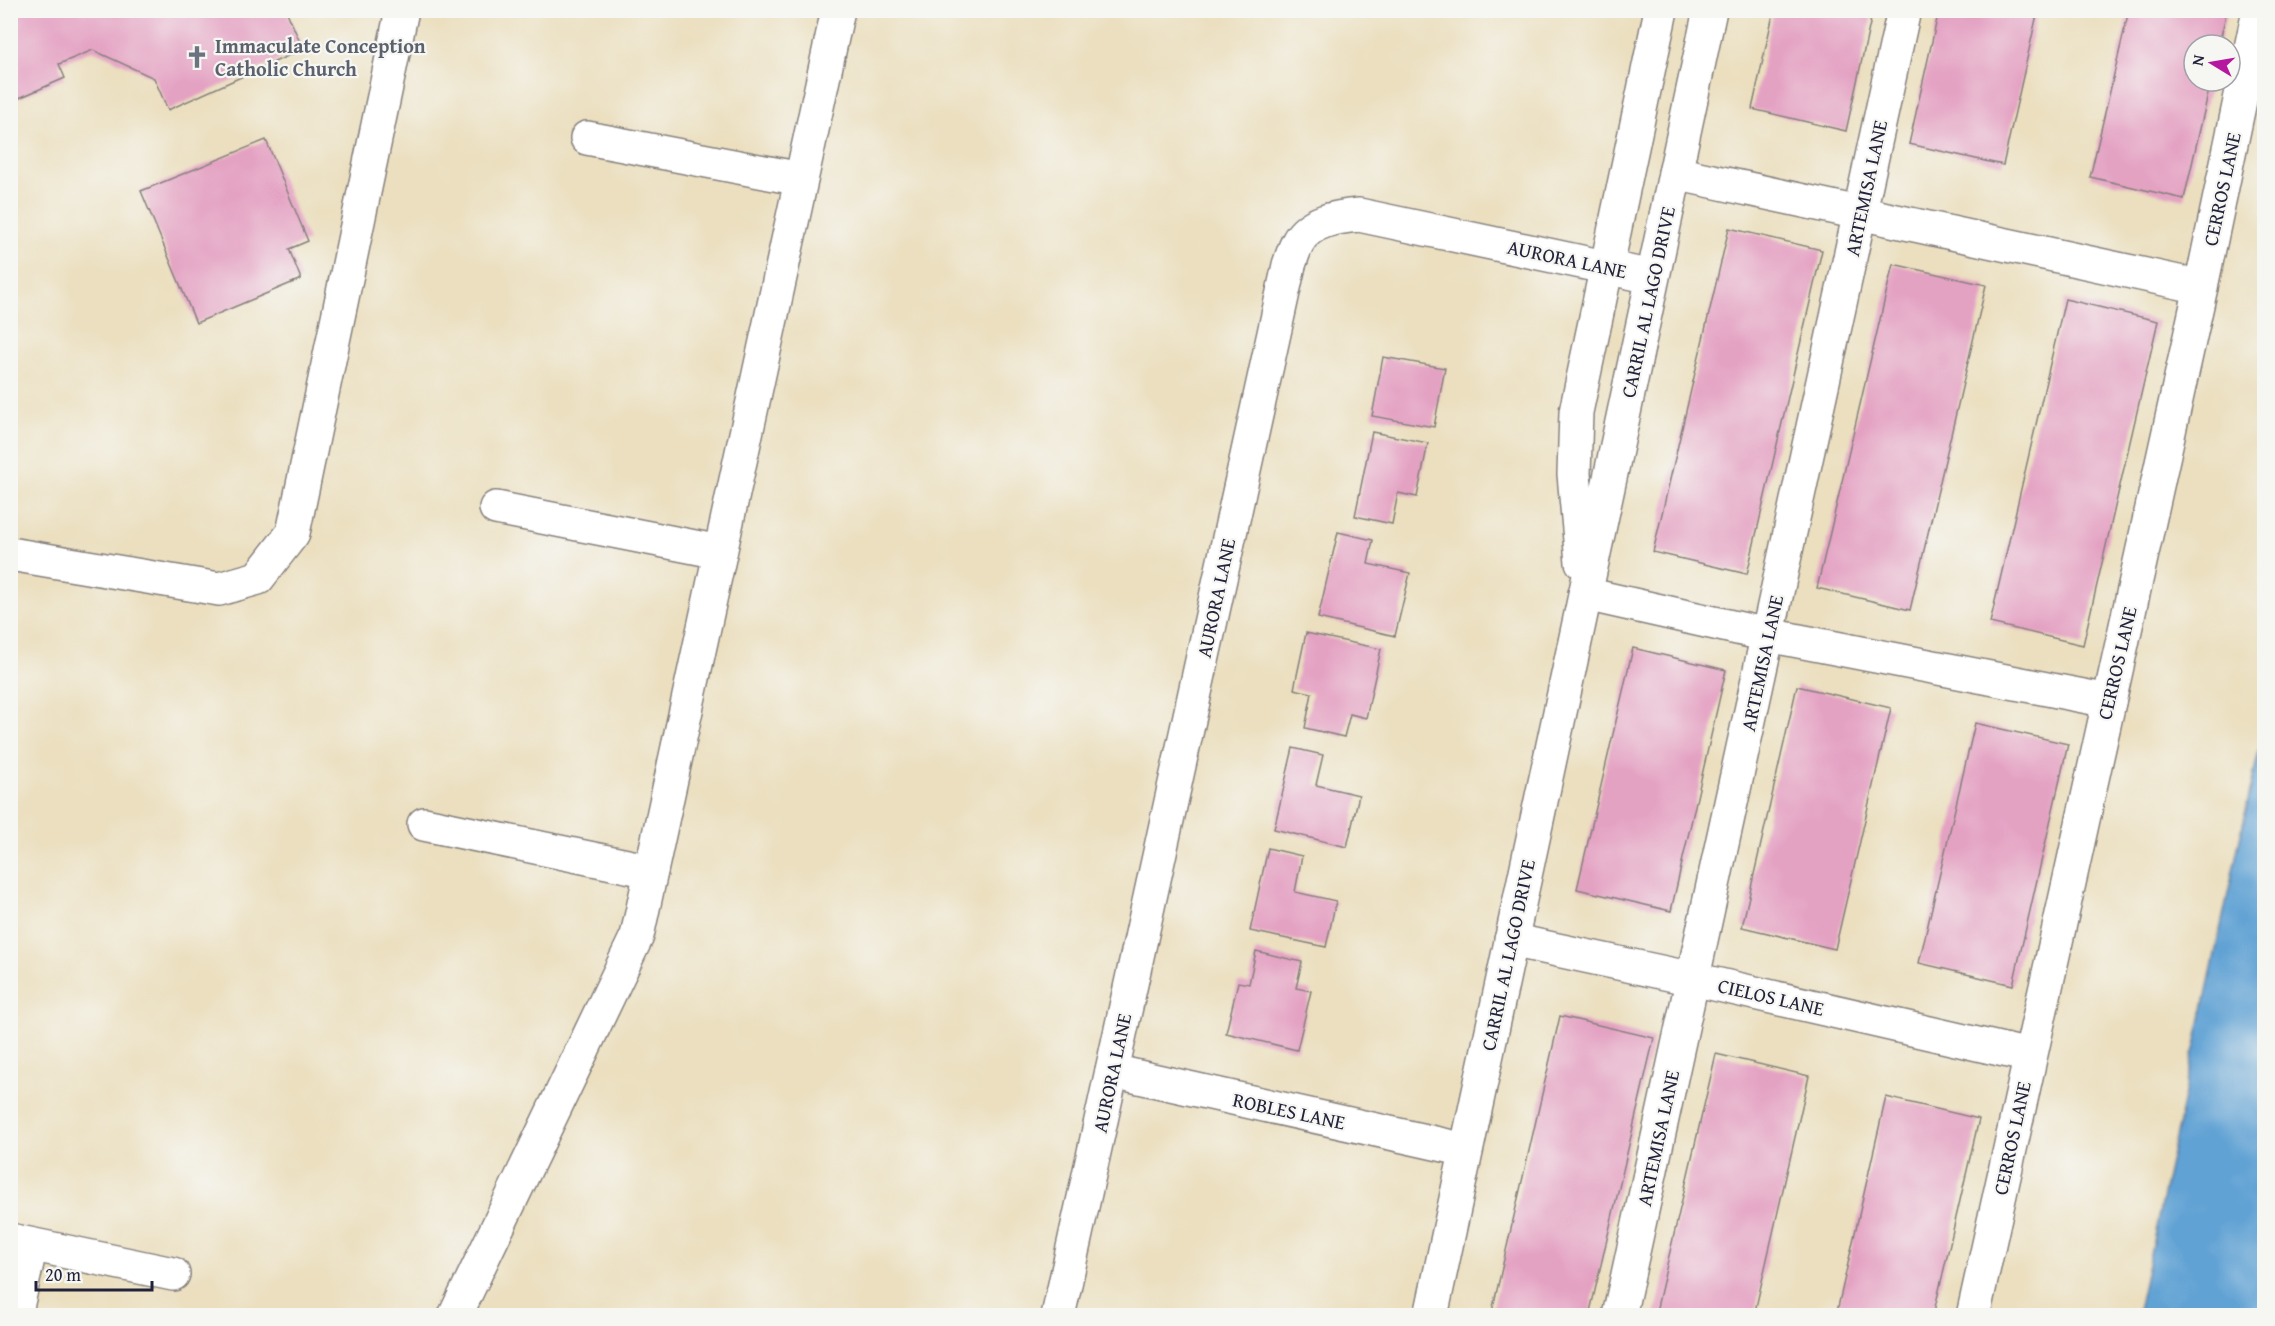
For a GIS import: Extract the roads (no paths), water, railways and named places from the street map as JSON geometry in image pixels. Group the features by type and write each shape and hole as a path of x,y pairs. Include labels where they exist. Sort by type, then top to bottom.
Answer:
{"street":[{"path":"10,554 219,589 258,578 293,533 402,10"},
{"path":"455,1316 637,936 838,10"},
{"name":"CARRIL AL LAGO DRIVE","path":"1585,594 1574,474 1576,412 1661,10"},
{"name":"CARRIL AL LAGO DRIVE","path":"1431,1316 1710,10"},
{"name":"ARTEMISA LANE","path":"1619,1316 1904,10"},
{"name":"CERROS LANE","path":"1973,1316 2201,287 2259,10"},
{"path":"587,138 801,179"},
{"path":"1675,173 2201,287"},
{"name":"AURORA LANE","path":"1058,1316 1286,277 1298,240 1314,226 1336,218 1359,215 1652,277"},
{"path":"496,508 720,552"},
{"path":"1585,594 1768,635 2109,701"},
{"path":"424,824 651,871"},
{"name":"CIELOS LANE","path":"1511,940 2030,1056"},
{"name":"ROBLES LANE","path":"1112,1071 1466,1150"},
{"path":"15,1316 21,1243 172,1274"}],"water":[{"path":"2264,727 2264,1315 2137,1315"}],"place":[{"name":"Immaculate Conception Catholic Church","path":"197,57"}]}
